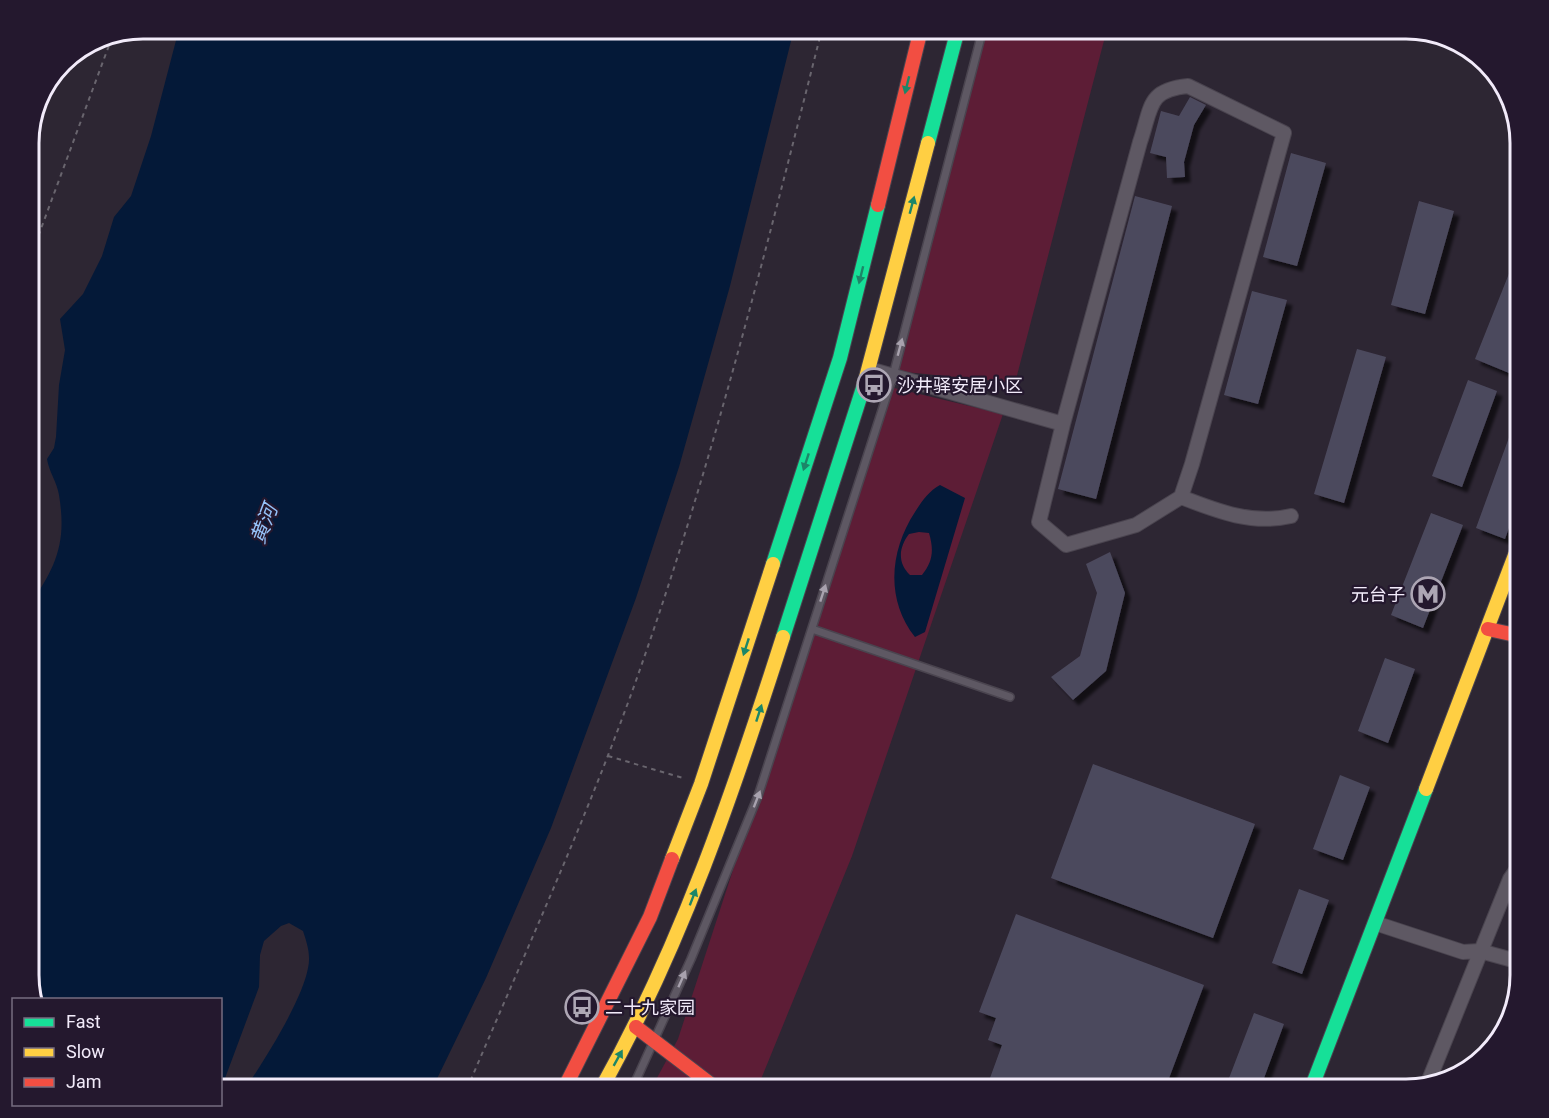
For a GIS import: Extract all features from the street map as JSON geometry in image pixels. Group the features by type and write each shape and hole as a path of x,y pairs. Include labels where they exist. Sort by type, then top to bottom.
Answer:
{"main road":[{"path":"569,1079 650,917 701,784 840,358 918,39"},
{"path":"607,1079 636,1027 671,952 735,787 869,369 955,39"},
{"path":"1315,1079 1510,571"},
{"path":"1488,629 1510,634"},
{"path":"636,1027 704,1079"}],"street":[{"path":"1188,86 1284,133 1192,464 1180,497 1136,525 1066,545 1039,522 1063,424 1140,142 1156,97 1166,88 1188,86"},
{"path":"869,369 1063,424"},
{"path":"1180,497 1219,512 1269,521 1291,516"},
{"path":"1434,1075 1480,951 1510,879"},
{"path":"1375,922 1463,952 1480,951 1510,959"}],"lane":[{"path":"637,1079 691,959 758,796 893,374 980,39"},
{"path":"812,629 1010,696"}],"path":[{"path":"471,1079 608,756 647,650 725,403 819,39"},
{"path":"39,234 109,45"},
{"path":"608,756 701,784"}],"shaded area":[{"path":"984,39 1104,39 1015,383 895,371"},
{"path":"890,387 1003,414 852,856 761,1079 656,1079 678,1039"}],"water":[{"name":"黄河","path":"176,39 792,39 730,286 679,467 636,598 551,828 486,978 437,1079 251,1079 290,1013 308,968 309,954 303,931 289,923 281,926 264,941 260,955 259,987 225,1079 222,1079 222,998 42,998 39,982 39,590 52,566 60,541 59,495 47,459 54,448 56,437 59,385 65,350 60,319 83,294 102,256 114,217 131,196 151,136"},
{"path":"940,485 965,498 925,632 915,637 905,622 895,591 896,558 900,542 915,512","holes":["929,533 932,550 928,565 922,575 910,575 901,560 903,544 909,534"]}],"building":[{"path":"1190,97 1206,105 1194,125 1184,162 1185,177 1167,178 1166,157 1150,153 1161,111 1179,116"},
{"path":"1291,153 1326,163 1297,266 1263,257"},
{"path":"1135,196 1172,206 1096,499 1058,489"},
{"path":"1419,201 1454,211 1425,314 1391,305"},
{"path":"1510,271 1509,373 1475,359"},
{"path":"1252,291 1287,300 1258,404 1224,395"},
{"path":"1357,349 1386,357 1344,503 1314,494"},
{"path":"1468,380 1497,391 1462,487 1432,476"},
{"path":"1510,435 1510,525 1505,539 1476,528"},
{"path":"1431,513 1463,525 1423,628 1391,615"},
{"path":"1110,552 1125,593 1106,671 1073,700 1051,677 1080,656 1097,593 1086,564"},
{"path":"1385,658 1415,669 1388,743 1358,731"},
{"path":"1093,764 1255,824 1213,938 1051,878"},
{"path":"1340,775 1370,787 1343,860 1313,849"},
{"path":"1299,889 1329,900 1302,974 1272,963"},
{"path":"1016,914 1204,985 1169,1079 993,1079 990,1078 1002,1045 988,1040 996,1018 979,1012"},
{"path":"1254,1013 1284,1024 1264,1079 1229,1079"}],"traffic: fast":[{"path":"928,143 955,39"},
{"path":"773,564 840,358 878,205"},
{"path":"783,637 864,385"},
{"path":"1315,1079 1426,789"}],"traffic: slow":[{"path":"864,385 928,143"},
{"path":"672,859 701,784 773,564"},
{"path":"1426,789 1510,568"},
{"path":"606,1079 630,1035 681,924 725,811 783,637"}],"traffic: jam":[{"path":"878,205 919,39"},
{"path":"1488,629 1510,634"},
{"path":"569,1079 650,917 672,859"},
{"path":"636,1027 704,1079"}],"place":[{"name":"沙井驿安居小区","path":"874,385"},
{"name":"元台子","path":"1428,594"},
{"name":"二十九家园","path":"582,1007"}]}
